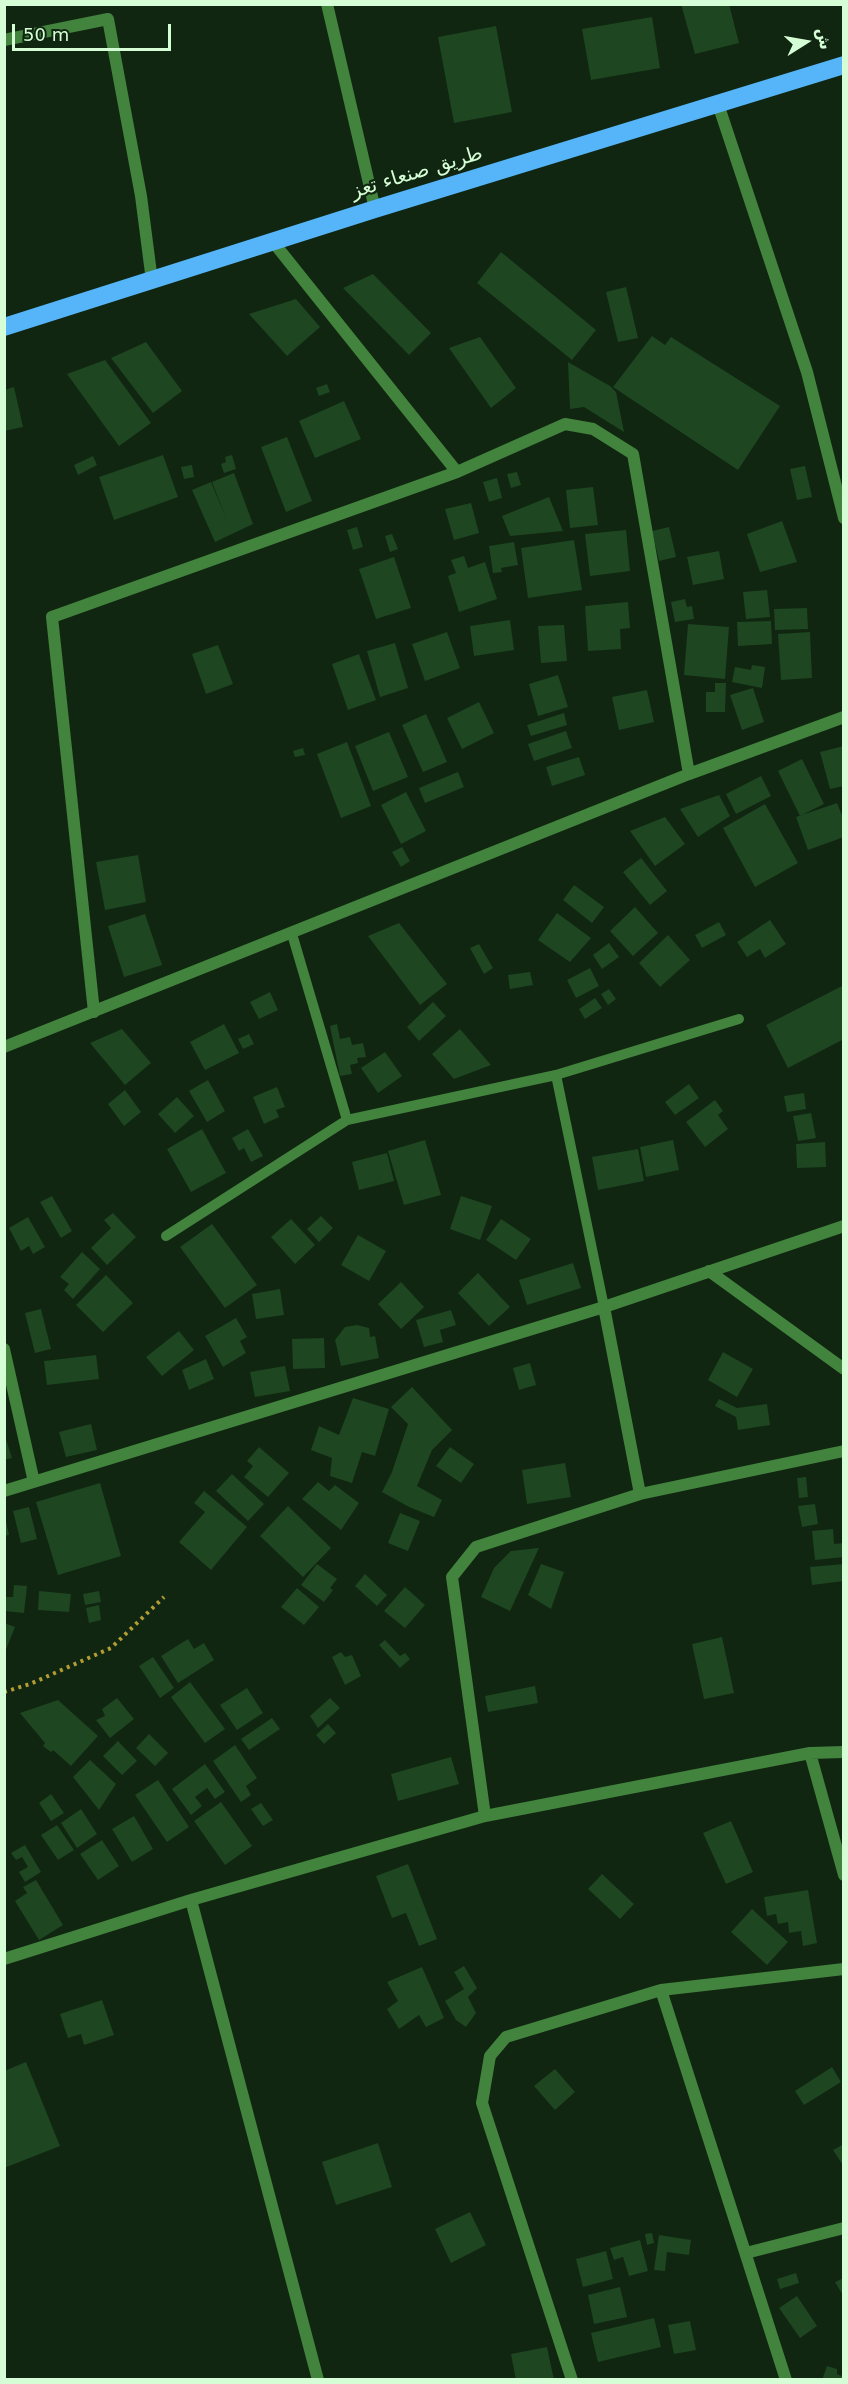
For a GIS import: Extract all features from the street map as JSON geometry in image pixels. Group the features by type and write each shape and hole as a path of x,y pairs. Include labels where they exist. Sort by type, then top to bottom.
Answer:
{"highway":[{"name":"طريق صنعاء تعز","path":"4,327 375,209 843,65"}],"street":[{"path":"327,4 375,209"},
{"path":"4,40 108,19 141,196 152,281"},
{"path":"718,105 807,372 840,496 843,518"},
{"path":"274,243 457,472"},
{"path":"94,1012 52,617 457,472 565,424 593,429 633,454 689,774"},
{"path":"4,1047 689,774 843,717"},
{"path":"4,1491 604,1307 843,1226"},
{"path":"709,1271 843,1370"},
{"path":"604,1307 640,1494"},
{"path":"4,1349 34,1482"},
{"path":"485,1816 452,1577 476,1547 640,1494 843,1451"},
{"path":"4,1959 191,1900 485,1816 810,1753 843,1752"},
{"path":"810,1753 843,1875"},
{"path":"191,1900 318,2379"},
{"path":"572,2379 482,2103 490,2056 506,2037 661,1990 843,1969"},
{"path":"661,1990 786,2379"},
{"path":"746,2253 843,2228"}],"lane":[{"path":"291,934 347,1120"},
{"path":"166,1236 347,1120 556,1075 739,1019"},
{"path":"556,1075 604,1307"}],"path":[{"path":"4,1692 30,1684 111,1648 164,1597"}],"building":[{"path":"681,4 729,4 739,43 695,54"},
{"path":"652,17 660,68 591,80 582,29"},
{"path":"496,26 512,112 454,123 438,37"},
{"path":"501,252 596,330 572,360 477,283"},
{"path":"373,274 431,333 409,355 343,288"},
{"path":"626,287 638,338 618,342 606,292"},
{"path":"296,299 320,327 287,356 249,314"},
{"path":"652,336 665,345 671,337 780,406 738,470 613,387"},
{"path":"480,337 516,388 491,408 449,348"},
{"path":"146,342 182,391 153,413 111,358"},
{"path":"105,360 151,423 119,446 67,374"},
{"path":"568,362 610,386 616,392 624,432 584,407 570,409"},
{"path":"327,384 330,392 319,396 316,388"},
{"path":"14,387 23,427 4,431 4,390"},
{"path":"344,401 361,439 315,458 299,421"},
{"path":"287,437 312,501 286,512 261,447"},
{"path":"163,455 178,497 114,520 99,477"},
{"path":"232,455 236,469 224,473 221,464 226,462 225,457"},
{"path":"93,456 97,465 78,475 74,465"},
{"path":"192,465 194,477 184,479 181,467"},
{"path":"805,466 812,497 797,500 790,469"},
{"path":"517,472 521,485 511,488 507,474"},
{"path":"234,473 253,524 215,542 192,490 211,482 226,518 212,482"},
{"path":"497,478 502,498 489,502 483,482"},
{"path":"593,487 598,525 570,528 566,490"},
{"path":"549,497 563,531 510,536 502,516"},
{"path":"471,503 479,533 454,540 445,509"},
{"path":"782,521 797,562 760,572 747,534"},
{"path":"357,527 363,547 353,550 347,530"},
{"path":"669,527 676,557 659,561 652,531"},
{"path":"626,530 630,571 590,576 585,534"},
{"path":"392,534 398,549 390,552 385,536"},
{"path":"574,540 582,590 528,598 521,548"},
{"path":"514,542 518,565 501,568 502,572 493,573 489,546"},
{"path":"719,551 724,579 693,585 687,557"},
{"path":"464,556 468,568 485,562 497,599 459,612 448,576 456,573 451,560"},
{"path":"394,557 411,608 376,619 359,569"},
{"path":"767,590 770,617 746,619 743,592"},
{"path":"685,599 687,607 692,606 694,619 675,622 671,602"},
{"path":"628,602 630,628 620,629 621,649 588,651 585,606"},
{"path":"807,608 808,629 775,630 774,609"},
{"path":"510,620 514,650 474,656 470,626"},
{"path":"771,621 772,644 738,646 737,622"},
{"path":"688,624 729,627 725,679 684,675"},
{"path":"564,625 567,661 541,663 538,626"},
{"path":"447,632 460,668 425,681 412,644"},
{"path":"810,632 812,678 781,680 778,634"},
{"path":"395,643 408,688 380,697 367,651"},
{"path":"218,645 233,684 206,694 192,654"},
{"path":"359,654 376,700 348,710 332,664"},
{"path":"752,665 765,667 762,688 732,682 735,667 751,670"},
{"path":"558,675 568,707 538,716 529,684"},
{"path":"715,683 726,683 725,712 706,712 706,692 715,692"},
{"path":"753,688 764,722 742,730 730,695"},
{"path":"647,690 654,722 619,730 612,697"},
{"path":"479,702 494,733 462,749 447,718"},
{"path":"564,713 567,725 531,736 527,725"},
{"path":"426,714 447,762 423,772 402,725"},
{"path":"566,731 572,748 534,761 528,744"},
{"path":"389,732 408,777 373,791 355,746"},
{"path":"347,742 371,806 341,818 317,754"},
{"path":"844,746 844,786 830,789 820,752"},
{"path":"303,748 305,755 295,757 293,751"},
{"path":"579,757 585,775 552,786 546,767"},
{"path":"802,759 824,804 800,816 778,771"},
{"path":"458,772 464,787 425,803 419,788"},
{"path":"761,776 771,796 736,814 726,794"},
{"path":"406,792 426,831 401,844 381,805"},
{"path":"719,795 730,816 698,837 680,809"},
{"path":"837,803 844,820 844,837 808,850 796,817"},
{"path":"765,804 798,863 755,887 723,828"},
{"path":"665,817 685,844 655,866 630,831"},
{"path":"402,847 410,861 401,867 392,852"},
{"path":"138,855 146,902 105,910 96,862"},
{"path":"641,858 667,891 650,905 623,872"},
{"path":"574,885 604,907 592,923 563,900"},
{"path":"635,907 658,933 633,956 610,931"},
{"path":"557,913 591,938 570,962 538,940"},
{"path":"145,914 162,965 124,977 108,926"},
{"path":"770,920 786,944 765,958 760,949 747,957 737,942"},
{"path":"719,922 726,935 702,948 695,935"},
{"path":"399,923 447,984 420,1005 368,936"},
{"path":"668,935 690,960 660,987 639,963"},
{"path":"609,943 619,957 602,969 593,955"},
{"path":"479,944 493,968 484,974 470,948"},
{"path":"590,968 599,986 576,998 567,980"},
{"path":"530,972 533,985 510,989 508,975"},
{"path":"844,985 844,1039 788,1068 766,1025"},
{"path":"609,989 616,999 608,1005 601,994"},
{"path":"270,992 278,1010 259,1019 250,1002"},
{"path":"595,998 602,1008 585,1019 579,1009"},
{"path":"433,1002 446,1016 419,1041 407,1027"},
{"path":"224,1024 239,1053 205,1070 190,1042"},
{"path":"337,1024 340,1039 350,1037 352,1045 363,1043 366,1057 357,1058 358,1063 350,1065 352,1074 340,1076 330,1026"},
{"path":"122,1029 151,1063 125,1085 90,1043"},
{"path":"460,1029 491,1065 454,1079 432,1054"},
{"path":"249,1034 254,1044 243,1049 238,1039"},
{"path":"385,1052 402,1076 378,1093 361,1068"},
{"path":"208,1080 225,1111 207,1122 189,1091"},
{"path":"689,1084 699,1098 675,1115 665,1102"},
{"path":"277,1087 285,1107 276,1110 279,1117 264,1124 253,1097"},
{"path":"125,1090 141,1112 124,1126 108,1104"},
{"path":"804,1093 806,1109 787,1112 784,1096"},
{"path":"177,1097 194,1116 175,1133 158,1114"},
{"path":"715,1100 723,1111 718,1115 728,1129 705,1147 686,1122"},
{"path":"811,1113 816,1138 798,1141 793,1116"},
{"path":"202,1129 226,1173 191,1192 167,1149"},
{"path":"248,1129 263,1156 251,1162 244,1148 239,1151 232,1138"},
{"path":"425,1140 441,1195 404,1205 388,1151"},
{"path":"673,1140 679,1170 646,1177 640,1147"},
{"path":"825,1142 826,1167 797,1168 796,1144"},
{"path":"638,1149 644,1181 598,1190 592,1157"},
{"path":"387,1153 394,1181 359,1190 352,1162"},
{"path":"52,1196 72,1231 61,1238 40,1202"},
{"path":"461,1196 492,1206 480,1240 450,1229"},
{"path":"113,1213 136,1237 107,1265 91,1248 111,1228 104,1220"},
{"path":"321,1216 333,1228 319,1242 307,1229"},
{"path":"28,1217 45,1247 33,1254 29,1246 21,1251 9,1228"},
{"path":"291,1219 315,1245 295,1264 271,1237"},
{"path":"501,1219 531,1239 516,1260 486,1240"},
{"path":"212,1224 257,1285 225,1308 180,1247"},
{"path":"358,1235 386,1251 369,1281 341,1265"},
{"path":"82,1252 100,1269 73,1299 64,1290 69,1284 60,1277"},
{"path":"573,1263 581,1288 527,1305 519,1280"},
{"path":"478,1273 510,1307 489,1326 458,1293"},
{"path":"106,1275 133,1303 103,1332 76,1305"},
{"path":"401,1282 424,1307 401,1329 378,1304"},
{"path":"280,1289 284,1315 256,1319 252,1294"},
{"path":"41,1309 51,1349 35,1353 25,1313"},
{"path":"451,1310 456,1325 440,1330 443,1342 424,1347 416,1320"},
{"path":"236,1318 247,1337 240,1341 246,1353 223,1367 205,1336"},
{"path":"357,1325 369,1328 370,1337 375,1336 379,1358 341,1366 335,1340 345,1327"},
{"path":"179,1331 194,1350 162,1376 146,1357"},
{"path":"324,1338 325,1368 293,1369 292,1339"},
{"path":"723,1352 753,1369 737,1397 708,1380"},
{"path":"96,1355 99,1379 47,1385 44,1361"},
{"path":"206,1359 214,1379 189,1390 182,1370"},
{"path":"530,1363 536,1385 519,1390 513,1368"},
{"path":"285,1366 290,1391 255,1397 250,1372"},
{"path":"412,1387 452,1430 432,1450 417,1486 442,1500 434,1517 409,1507 382,1492 392,1472 408,1424 391,1407"},
{"path":"353,1398 389,1409 375,1456 362,1452 352,1483 330,1476 332,1458 311,1450 319,1426 339,1435"},
{"path":"719,1399 737,1408 767,1404 770,1425 738,1430 736,1417 715,1406"},
{"path":"91,1424 97,1450 66,1457 59,1432"},
{"path":"4,1433 12,1458 4,1460"},
{"path":"259,1447 289,1473 268,1497 244,1477 253,1466 247,1461"},
{"path":"450,1447 474,1464 461,1483 436,1466"},
{"path":"565,1463 571,1497 527,1504 522,1470"},
{"path":"232,1474 264,1504 248,1521 216,1491"},
{"path":"806,1477 808,1497 799,1498 797,1478"},
{"path":"318,1482 329,1491 335,1485 359,1503 341,1530 302,1499"},
{"path":"100,1483 121,1556 58,1575 36,1502"},
{"path":"204,1491 247,1527 211,1570 179,1542 205,1512 194,1503"},
{"path":"815,1504 818,1524 802,1527 798,1506"},
{"path":"288,1506 331,1548 303,1577 260,1536"},
{"path":"29,1507 37,1539 21,1543 13,1511"},
{"path":"400,1513 420,1521 408,1551 388,1543"},
{"path":"6,1521 9,1535 4,1536 4,1522"},
{"path":"833,1529 834,1544 844,1543 844,1557 815,1560 812,1531"},
{"path":"539,1548 510,1611 481,1597 494,1568 511,1551"},
{"path":"317,1564 337,1579 330,1588 333,1590 324,1602 301,1585"},
{"path":"541,1564 564,1572 551,1609 528,1595"},
{"path":"844,1564 844,1581 812,1585 810,1567"},
{"path":"365,1574 387,1595 377,1606 355,1586"},
{"path":"14,1585 27,1586 24,1613 4,1611 4,1597 13,1597"},
{"path":"405,1587 425,1605 405,1628 384,1611"},
{"path":"297,1588 319,1607 304,1625 281,1607"},
{"path":"39,1591 71,1594 69,1612 38,1610"},
{"path":"99,1591 101,1602 85,1605 83,1594"},
{"path":"99,1605 101,1620 89,1623 86,1608"},
{"path":"4,1623 15,1627 5,1652 4,1652"},
{"path":"722,1637 734,1693 704,1699 692,1644"},
{"path":"188,1639 194,1649 204,1643 214,1660 178,1683 161,1656"},
{"path":"385,1640 400,1656 405,1653 410,1659 400,1668 379,1645"},
{"path":"341,1652 345,1657 352,1655 361,1676 345,1685 332,1657"},
{"path":"153,1657 174,1688 160,1698 139,1666"},
{"path":"190,1682 225,1729 205,1743 171,1697"},
{"path":"535,1686 538,1703 488,1712 485,1696"},
{"path":"247,1688 263,1713 237,1730 220,1705"},
{"path":"117,1698 134,1719 110,1738 96,1720 105,1716 102,1709"},
{"path":"330,1698 340,1708 318,1728 310,1716"},
{"path":"58,1700 98,1736 71,1766 53,1750 51,1752 43,1746 45,1743 20,1713"},
{"path":"272,1718 280,1729 249,1750 241,1739"},
{"path":"328,1724 336,1733 324,1744 316,1735"},
{"path":"149,1734 168,1753 155,1766 136,1748"},
{"path":"118,1741 137,1761 122,1775 103,1756"},
{"path":"235,1745 257,1778 246,1786 251,1795 241,1802 213,1761"},
{"path":"451,1757 459,1784 398,1801 391,1774"},
{"path":"90,1760 116,1784 99,1810 73,1777"},
{"path":"205,1764 225,1792 215,1799 207,1788 195,1797 202,1806 191,1815 172,1789"},
{"path":"158,1780 189,1827 167,1842 135,1795"},
{"path":"51,1794 64,1813 51,1821 39,1803"},
{"path":"221,1802 252,1846 225,1865 194,1821"},
{"path":"261,1803 273,1820 263,1826 251,1809"},
{"path":"81,1809 97,1834 77,1848 61,1823"},
{"path":"134,1816 153,1849 132,1862 112,1829"},
{"path":"731,1821 753,1872 726,1884 703,1833"},
{"path":"57,1825 74,1850 58,1860 41,1835"},
{"path":"102,1840 119,1866 98,1880 80,1854"},
{"path":"25,1845 41,1872 25,1882 19,1872 28,1867 22,1857 16,1860 11,1853"},
{"path":"408,1864 437,1939 419,1946 406,1913 392,1918 376,1876"},
{"path":"602,1874 634,1904 620,1919 588,1889"},
{"path":"36,1880 63,1925 39,1940 15,1901 27,1893 23,1887"},
{"path":"808,1890 817,1943 803,1946 801,1931 789,1933 788,1922 778,1924 776,1914 767,1916 764,1897"},
{"path":"752,1909 788,1942 767,1965 731,1932"},
{"path":"464,1966 477,1988 468,1997 476,2013 466,2027 456,2020 445,2001 464,1989 454,1972"},
{"path":"422,1967 444,2018 426,2027 419,2015 399,2029 387,2009 398,2001 387,1982"},
{"path":"102,2000 114,2035 84,2045 81,2034 68,2038 60,2014"},
{"path":"26,2062 60,2146 4,2168 4,2071"},
{"path":"832,2067 841,2082 804,2105 795,2091"},
{"path":"555,2069 575,2092 555,2110 534,2086"},
{"path":"378,2143 392,2187 336,2205 322,2162"},
{"path":"844,2144 844,2167 833,2150"},
{"path":"470,2212 486,2245 451,2263 435,2229"},
{"path":"652,2233 654,2243 647,2245 645,2234"},
{"path":"659,2235 691,2240 689,2255 667,2252 665,2271 654,2270"},
{"path":"640,2240 648,2271 629,2276 623,2257 614,2260 610,2248"},
{"path":"606,2251 613,2279 583,2287 576,2259"},
{"path":"796,2273 799,2283 780,2289 777,2279"},
{"path":"844,2278 844,2297 835,2282"},
{"path":"620,2287 627,2317 594,2324 588,2295"},
{"path":"797,2296 817,2326 800,2338 779,2308"},
{"path":"654,2318 661,2347 598,2362 591,2333"},
{"path":"690,2321 696,2350 674,2354 668,2325"},
{"path":"547,2347 554,2380 516,2380 511,2354"},
{"path":"827,2366 837,2369 837,2374 844,2377 844,2380 822,2380"}]}
